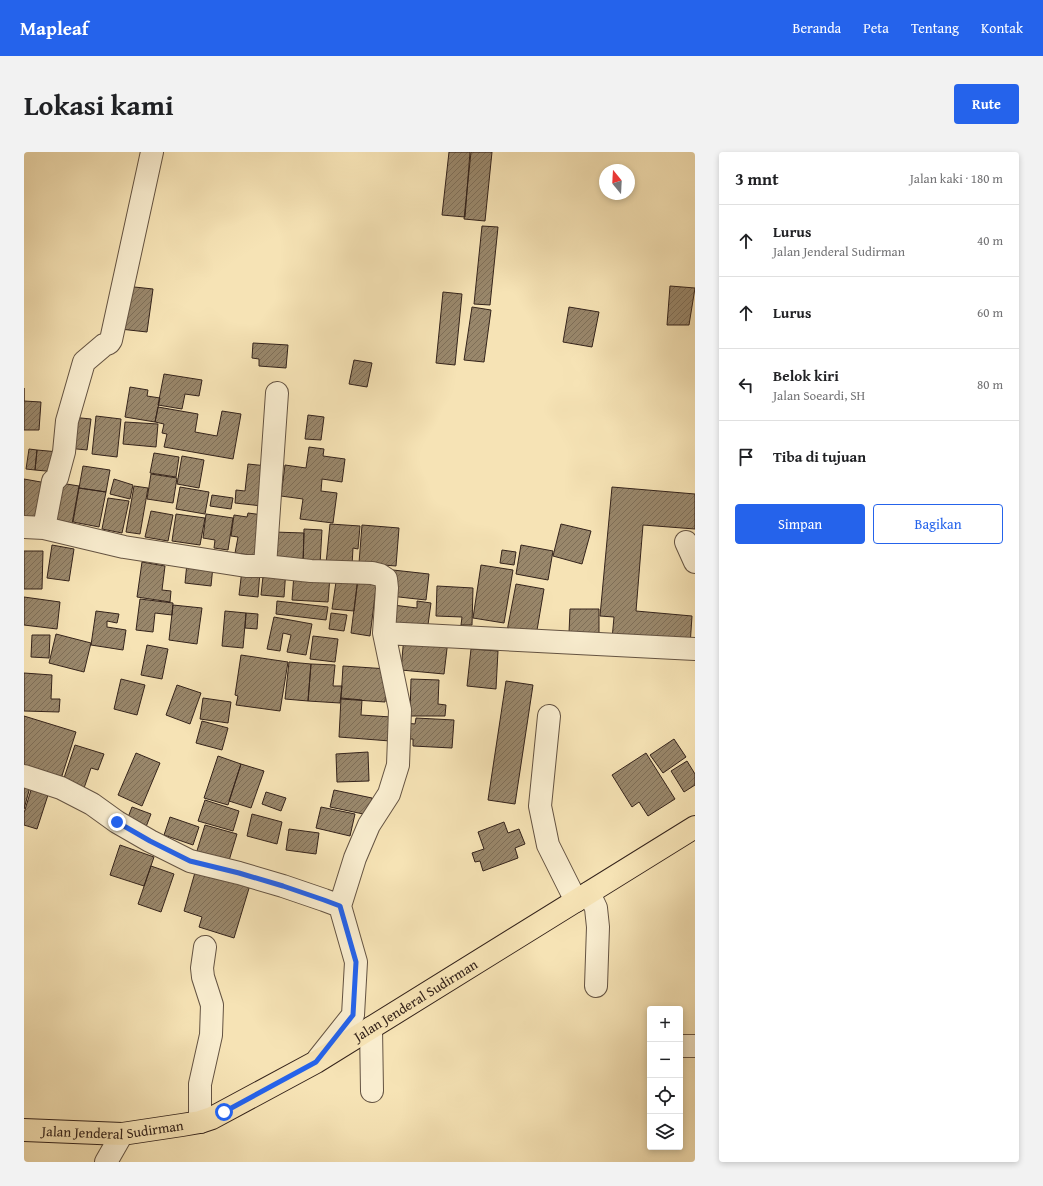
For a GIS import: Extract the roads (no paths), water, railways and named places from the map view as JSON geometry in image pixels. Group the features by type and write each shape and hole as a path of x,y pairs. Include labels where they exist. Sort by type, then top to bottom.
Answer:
{"main road":[{"name":"Jalan Jenderal Sudirman","path":"24,1130 122,1134 200,1122 224,1112 316,1062 695,827"}],"street":[{"path":"152,152 111,340 109,343 104,344 84,362 67,421 64,452 57,478 54,480 34,528 124,547 246,566 265,566 311,571 372,573 380,575 386,579 384,633 400,710 398,765 389,794 369,825 355,858 340,906 356,962 353,1015 316,1062"},
{"path":"265,566 277,393"},
{"path":"686,542 695,562"},
{"path":"384,633 695,649"},
{"path":"549,716 540,806 548,845 583,897 596,908 598,927 596,986"},
{"path":"24,776 67,791 92,804 117,822 150,841 190,861 283,886 340,906"},
{"path":"200,1122 200,1084 211,1034 212,1005 203,977 205,947"},
{"path":"372,1028 372,1091"},
{"path":"683,1046 695,1046"},
{"path":"106,1162 122,1134"}]}
